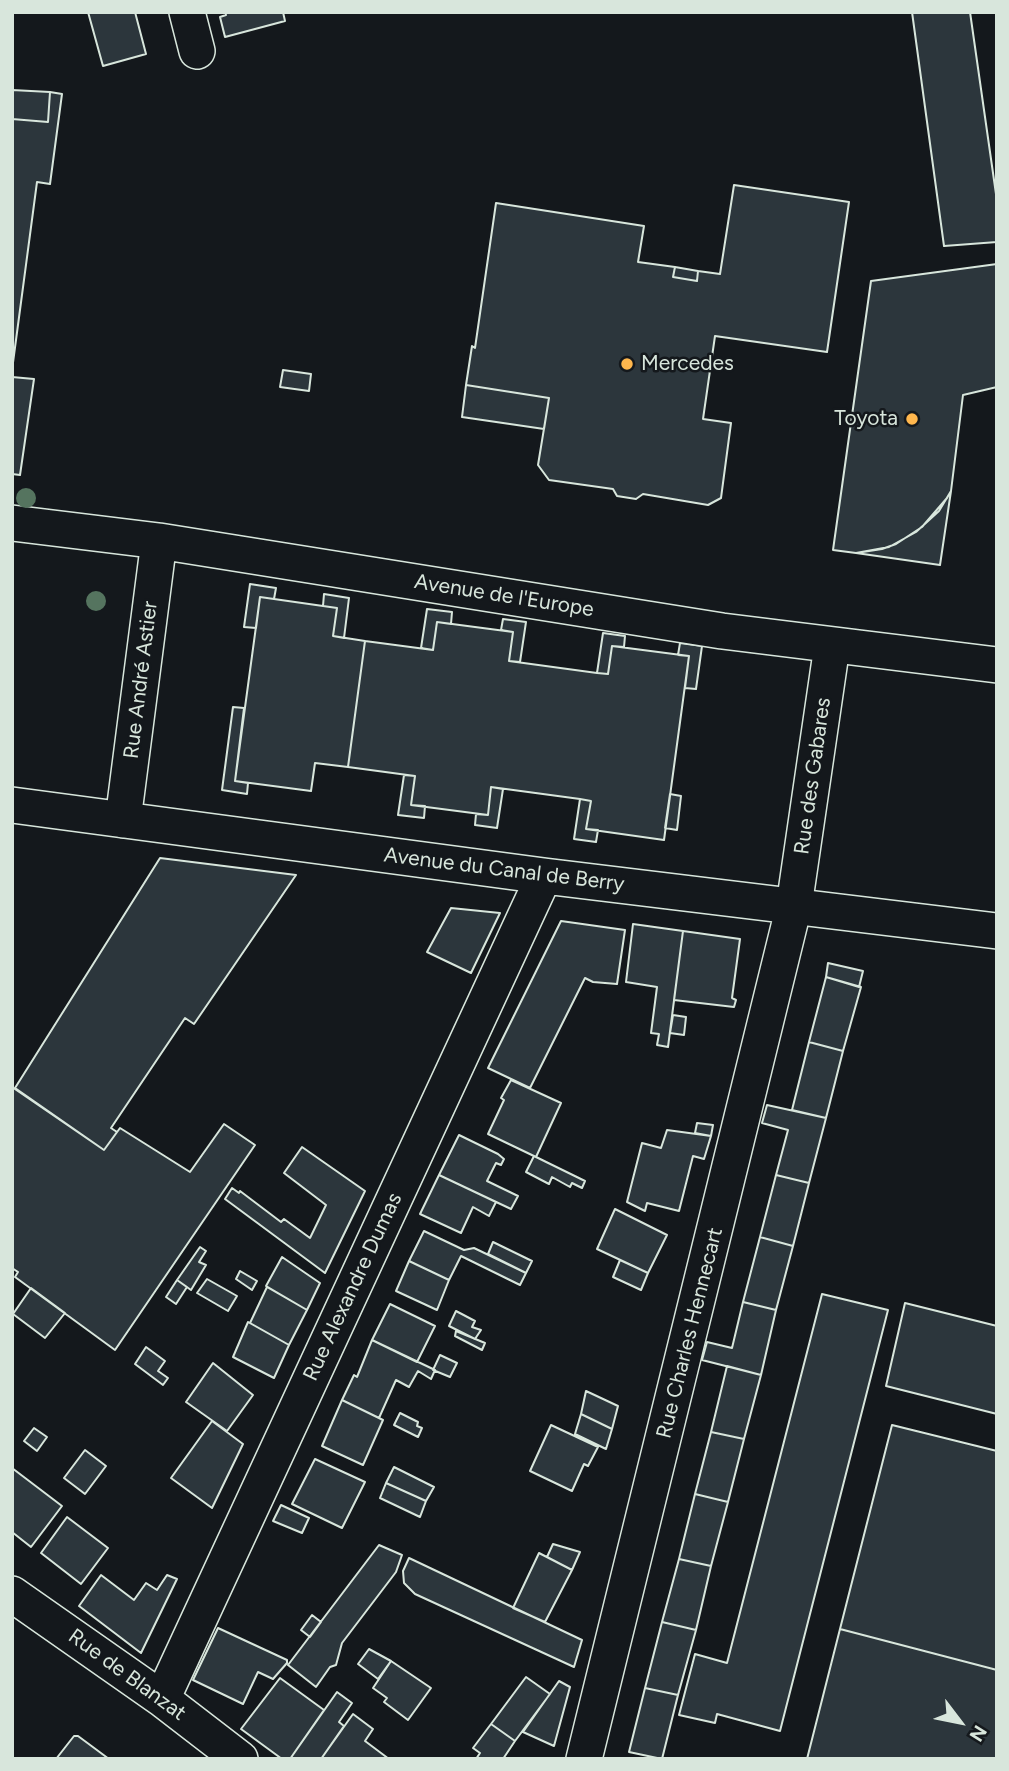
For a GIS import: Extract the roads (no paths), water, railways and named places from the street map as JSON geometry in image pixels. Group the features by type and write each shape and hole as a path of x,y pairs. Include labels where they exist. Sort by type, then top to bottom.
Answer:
{"street":[{"path":"187,12 197,51"},
{"name":"Avenue de l'Europe","path":"12,523 159,541 695,627 997,665"},
{"name":"Rue André Astier","path":"123,820 159,541"},
{"name":"Rue des Gabares","path":"794,906 832,646"},
{"name":"Avenue du Canal de Berry","path":"12,805 544,876 997,931"},
{"name":"Rue Alexandre Dumas","path":"162,1699 544,876"},
{"name":"Rue Charles Hennecart","path":"584,1759 794,906"},
{"name":"Rue de Blanzat","path":"12,1594 162,1699 240,1759"}],"place":[{"name":"Mercedes","path":"627,364"},
{"name":"Toyota","path":"912,419"}]}
